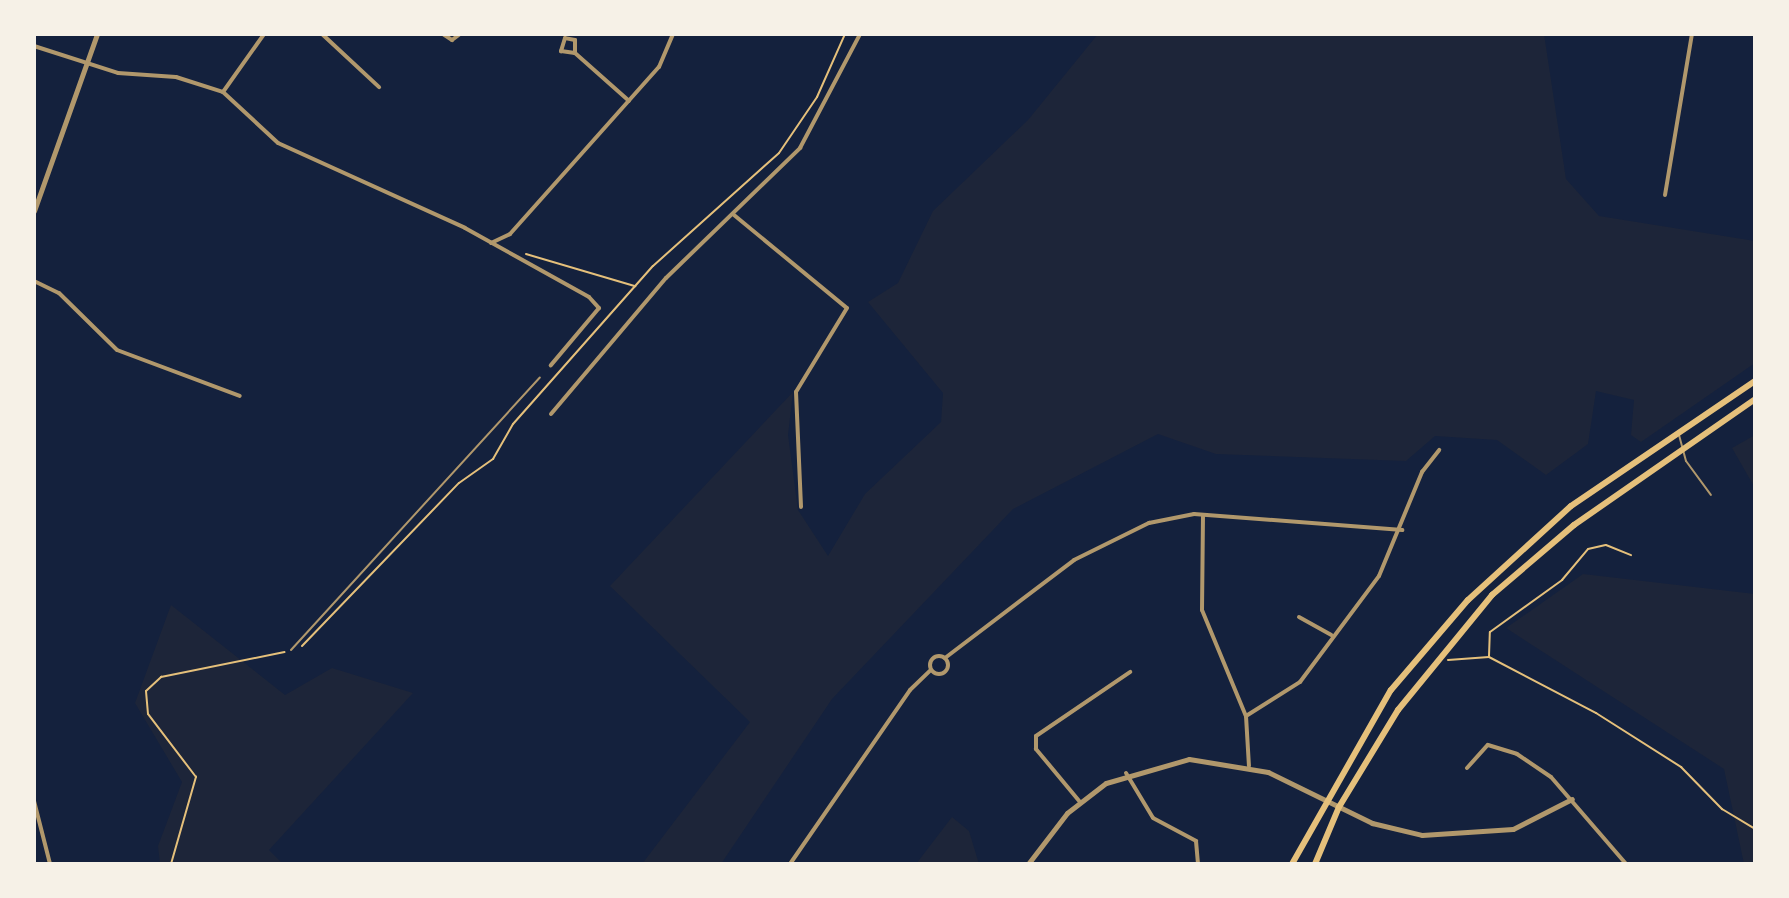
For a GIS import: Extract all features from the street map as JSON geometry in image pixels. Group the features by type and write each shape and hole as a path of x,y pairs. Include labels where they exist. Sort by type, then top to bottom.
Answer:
{"main road":[{"path":"1292,864 1325,800 1391,690 1468,600 1571,506 1755,381"},
{"path":"1315,864 1339,807 1440,655 1519,571 1686,445 1755,399"}],"street":[{"path":"34,211 97,34"},
{"path":"223,92 264,34"},
{"path":"322,34 379,87"},
{"path":"443,34 452,40 460,34"},
{"path":"491,243 510,234 659,67 673,34"},
{"path":"551,414 666,278 800,148 860,34"},
{"path":"1665,195 1692,34"},
{"path":"575,53 575,40 565,38 561,51 575,53 629,101"},
{"path":"34,46 86,64 223,92 278,143 491,243 599,308 551,365"},
{"path":"734,215 847,308 796,392 801,507"},
{"path":"34,281 59,293 117,350 240,396"},
{"path":"1246,716 1289,694 1390,560 1422,472 1439,450"},
{"path":"1203,515 1202,610 1246,716 1249,766"},
{"path":"790,864 910,690 931,670 933,658 945,658 1097,546 1149,523 1203,515 1402,530"},
{"path":"1299,617 1331,635"},
{"path":"931,670 944,673 945,658"},
{"path":"1080,802 1036,749 1036,736 1130,672"},
{"path":"1467,768 1478,749 1501,748 1534,765 1572,799 1626,864"},
{"path":"1028,864 1080,802 1126,773 1189,759 1249,766 1392,829 1453,836 1536,822 1572,799"},
{"path":"1126,773 1153,818 1196,841 1198,864"},
{"path":"34,801 50,864"}],"lane":[{"path":"291,650 540,377"},
{"path":"1678,433 1686,445 1686,461 1711,495"}],"path":[{"path":"518,251 636,287"},
{"path":"1489,657 1490,632 1566,574 1596,546 1631,555"},
{"path":"1440,655 1454,664 1489,657 1681,767 1722,809 1755,829"}],"shaded area":[{"path":"1098,34 1544,34 1566,179 1599,216 1755,241 1755,363 1641,442 1631,435 1634,400 1596,391 1588,444 1546,475 1497,440 1435,436 1406,461 1216,454 1158,434 1013,509 832,699 721,864 642,864 750,722 610,586 793,392 788,435 798,510 828,556 865,494 941,422 943,393 868,302 898,283 933,211 1028,120"},
{"path":"1755,435 1755,488 1732,448"},
{"path":"1583,574 1755,594 1755,864 1744,864 1724,769 1506,628"},
{"path":"171,605 285,695 332,668 413,693 269,850 283,864 160,864 158,846 182,782 135,703"},
{"path":"952,817 969,831 979,864 916,864"}]}
